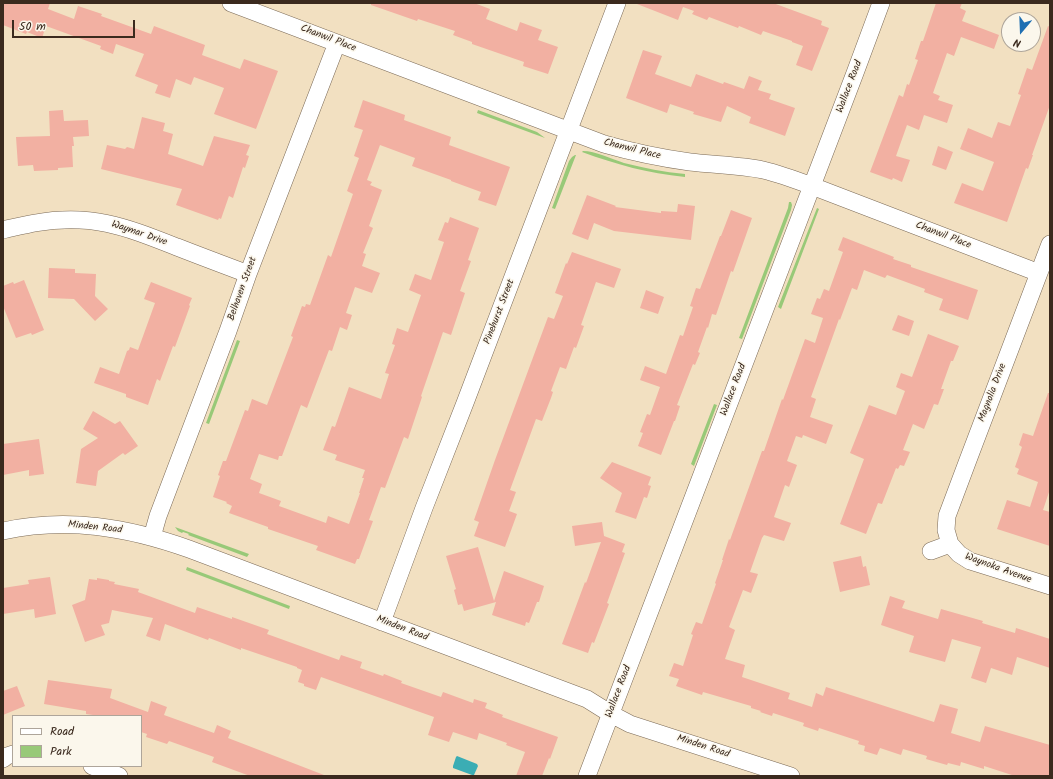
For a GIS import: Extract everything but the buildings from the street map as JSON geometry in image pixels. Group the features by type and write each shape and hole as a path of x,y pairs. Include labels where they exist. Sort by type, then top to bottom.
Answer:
{"street":[{"name":"Chanwil Place","path":"231,3 604,144 651,156 762,170 812,186 1039,272"},
{"name":"Pinehurst Street","path":"382,622 617,3"},
{"name":"Wallace Road","path":"587,776 881,3"},
{"name":"Belhaven Street","path":"152,537 158,516 248,274 337,43"},
{"name":"Waymar Drive","path":"3,230 21,225 51,220 92,220 110,223 248,274"},
{"name":"Magnolia Drive","path":"950,544 946,530 947,516 1050,244"},
{"name":"Minden Road","path":"3,531 53,524 112,528 152,537 189,549 587,699 630,724 791,776"},
{"path":"931,551 950,544"},
{"name":"Waynoka Avenue","path":"950,544 959,554 970,561 1050,586"},
{"path":"95,767 119,776"}],"green space":[{"path":"478,110 537,132 545,138 477,113"},
{"path":"588,151 639,167 685,174 685,177 620,165 582,152"},
{"path":"575,155 555,209 552,208 569,161"},
{"path":"789,202 791,202 792,205 791,210 742,339 739,338 788,208"},
{"path":"817,208 819,209 781,309 778,307"},
{"path":"237,340 240,341 209,424 206,423"},
{"path":"714,404 717,405 694,466 691,464"},
{"path":"175,527 249,554 247,557 188,535 189,534 182,533"},
{"path":"187,567 290,606 289,609 186,570"}],"water":[{"path":"457,756 477,764 478,766 474,775 453,768"}]}
